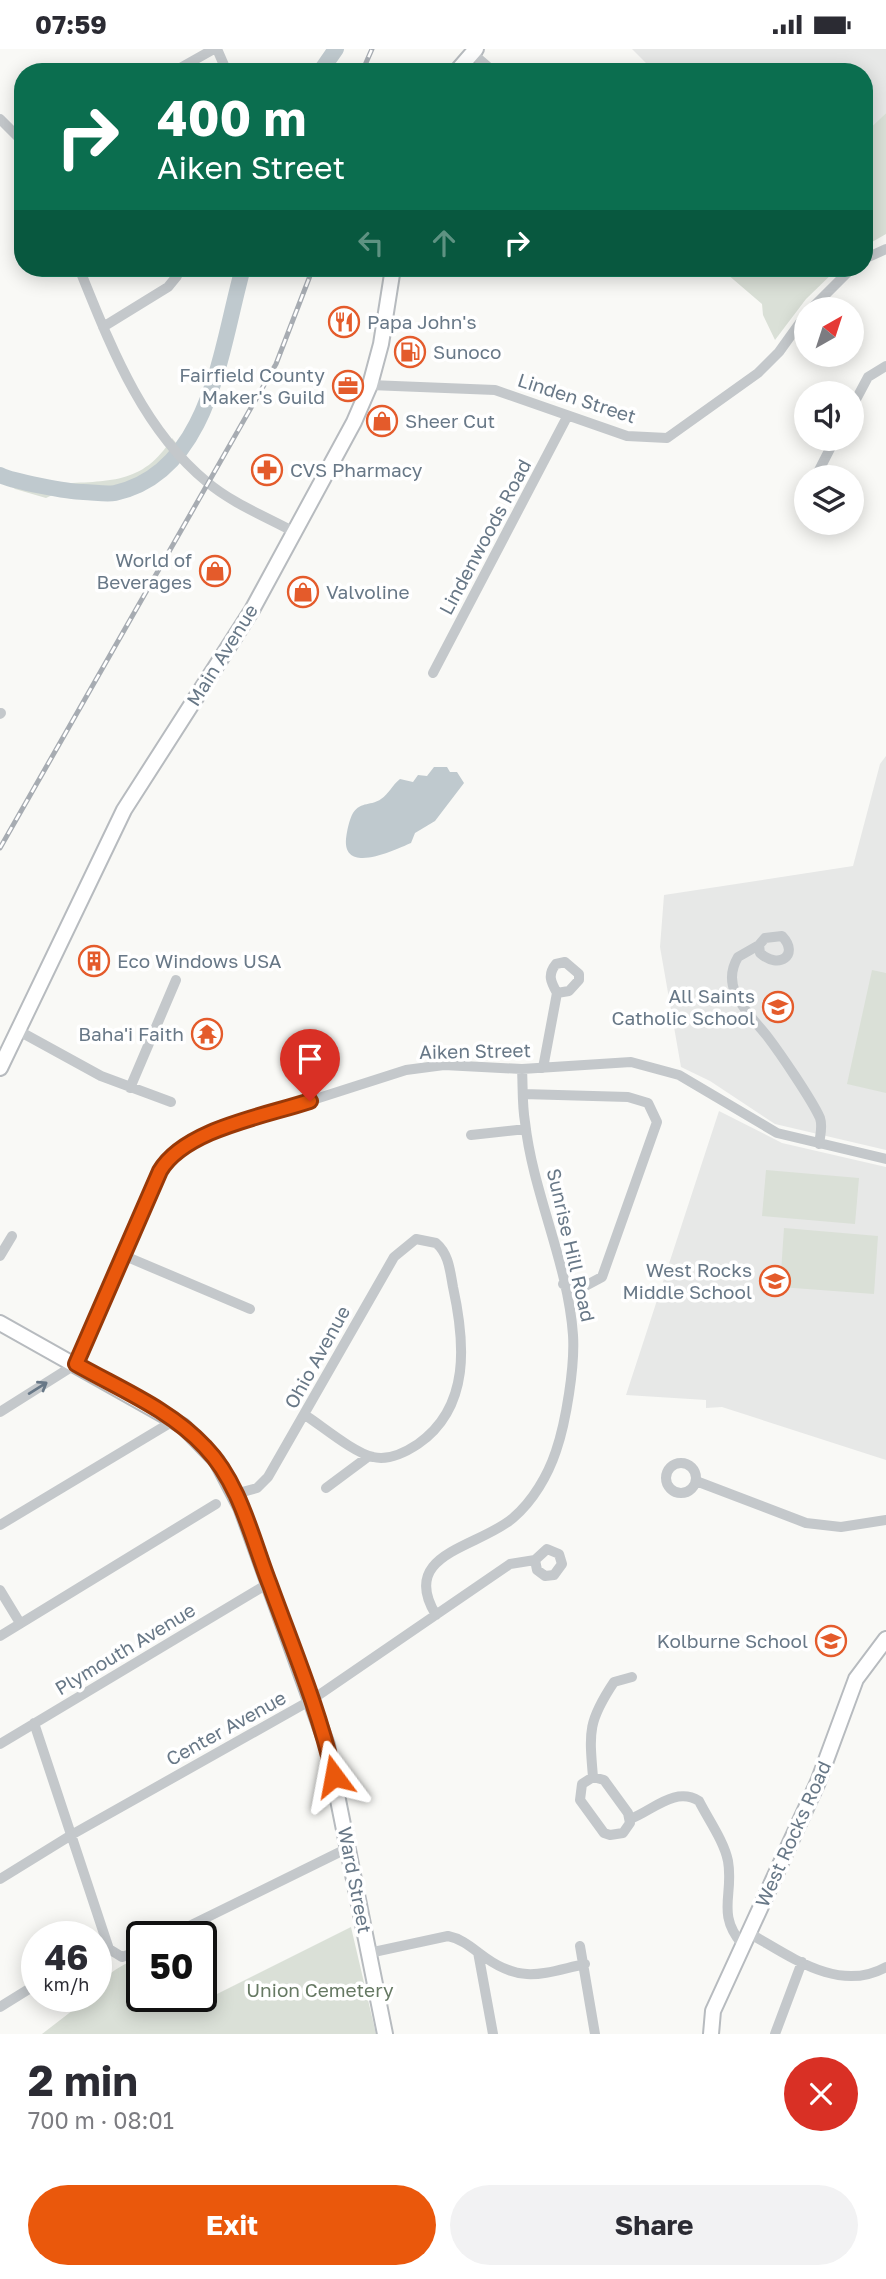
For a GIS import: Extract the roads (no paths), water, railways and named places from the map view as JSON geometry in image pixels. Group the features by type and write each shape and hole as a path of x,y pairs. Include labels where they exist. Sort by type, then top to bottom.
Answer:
{"main road":[{"name":"Main Avenue","path":"0,1069 124,810 248,616 296,533 370,385 381,344 392,277"},
{"name":"Ward Street","path":"0,1323 175,1420 208,1449 235,1495 313,1699 327,1745 384,2034"},
{"name":"West Rocks Road","path":"711,2034 713,2011 745,1938 776,1880 818,1782 856,1679 886,1639"}],"street":[{"path":"190,63 216,49"},
{"path":"0,119 14,133"},
{"path":"83,277 127,378 147,413 190,466 229,497 296,533"},
{"path":"103,327 176,277"},
{"name":"Linden Street","path":"822,297 843,277"},
{"name":"Linden Street","path":"370,385 495,390 526,398 567,418 627,436 667,438 758,373 779,352 794,331"},
{"path":"864,384 868,377 886,366"},
{"name":"Lindenwoods Road","path":"433,673 567,418"},
{"path":"760,945 738,957 731,979 737,997 768,1037 813,1106 822,1127 819,1145"},
{"path":"130,1088 176,980"},
{"path":"543,1068 558,993"},
{"path":"19,1031 130,1088 171,1102"},
{"name":"Aiken Street","path":"76,1364 164,1163 181,1146 195,1138 406,1070 444,1065 522,1069 631,1062 679,1075 777,1133 886,1159"},
{"name":"Sunrise Hill Road","path":"436,1615 427,1601 424,1581 433,1564 497,1530 515,1517 545,1476 557,1450 573,1336 526,1129 522,1069"},
{"path":"523,1094 628,1097 648,1103 657,1122 602,1277 587,1285 563,1284"},
{"path":"471,1135 526,1129"},
{"path":"0,1256 12,1236"},
{"name":"Ohio Avenue","path":"235,1495 257,1488 265,1481 394,1257 411,1241 429,1240 440,1246 445,1253 459,1312 463,1347 459,1381 449,1408 426,1438 393,1456 369,1456"},
{"path":"125,1257 250,1309"},
{"path":"0,1412 76,1364"},
{"path":"305,1415 369,1456 327,1488"},
{"path":"0,1525 175,1420"},
{"path":"696,1481 806,1523 841,1527 886,1520"},
{"path":"0,1636 216,1504"},
{"name":"Center Avenue","path":"0,1879 73,1834 313,1699 510,1564 535,1560"},
{"name":"Plymouth Avenue","path":"0,1744 269,1583"},
{"path":"0,1590 20,1623"},
{"path":"593,1777 590,1734 594,1712 614,1682 632,1677"},
{"path":"34,1723 73,1834 95,1921"},
{"path":"593,1777 604,1780 630,1819 628,1829 623,1833 604,1833 578,1793 582,1784 593,1777"},
{"path":"630,1819 645,1813 663,1799 692,1796 699,1801 728,1860 726,1913 731,1931 834,1976 855,1977 886,1967"},
{"path":"200,1921 348,1848"},
{"path":"369,1953 448,1935 458,1938 517,1975 529,1976 585,1964"},
{"path":"580,1946 595,2034"},
{"path":"478,1952 494,2034"},
{"path":"775,2034 802,1962"},
{"path":"0,2007 21,1994"}],"waterway":[{"path":"326,63 336,49"},
{"path":"0,475 76,492 111,494 147,480 172,460 192,433 207,401 241,277"}],"railway":[{"path":"366,63 372,49"},
{"path":"0,848 276,364 310,277"}],"place":[{"name":"Papa John's","path":"344,322"},
{"name":"Sunoco","path":"410,352"},
{"name":"Fairfield County Maker's Guild","path":"348,386"},
{"name":"Sheer Cut","path":"382,421"},
{"name":"CVS Pharmacy","path":"267,470"},
{"name":"World of Beverages","path":"215,571"},
{"name":"Valvoline","path":"303,592"},
{"name":"Eco Windows USA","path":"94,961"},
{"name":"All Saints Catholic School","path":"778,1007"},
{"name":"Baha'i Faith","path":"207,1034"},
{"name":"West Rocks Middle School","path":"775,1281"},
{"name":"Kolburne School","path":"831,1641"}],"park label":[{"name":"Union Cemetery","path":"320,1990"}]}
